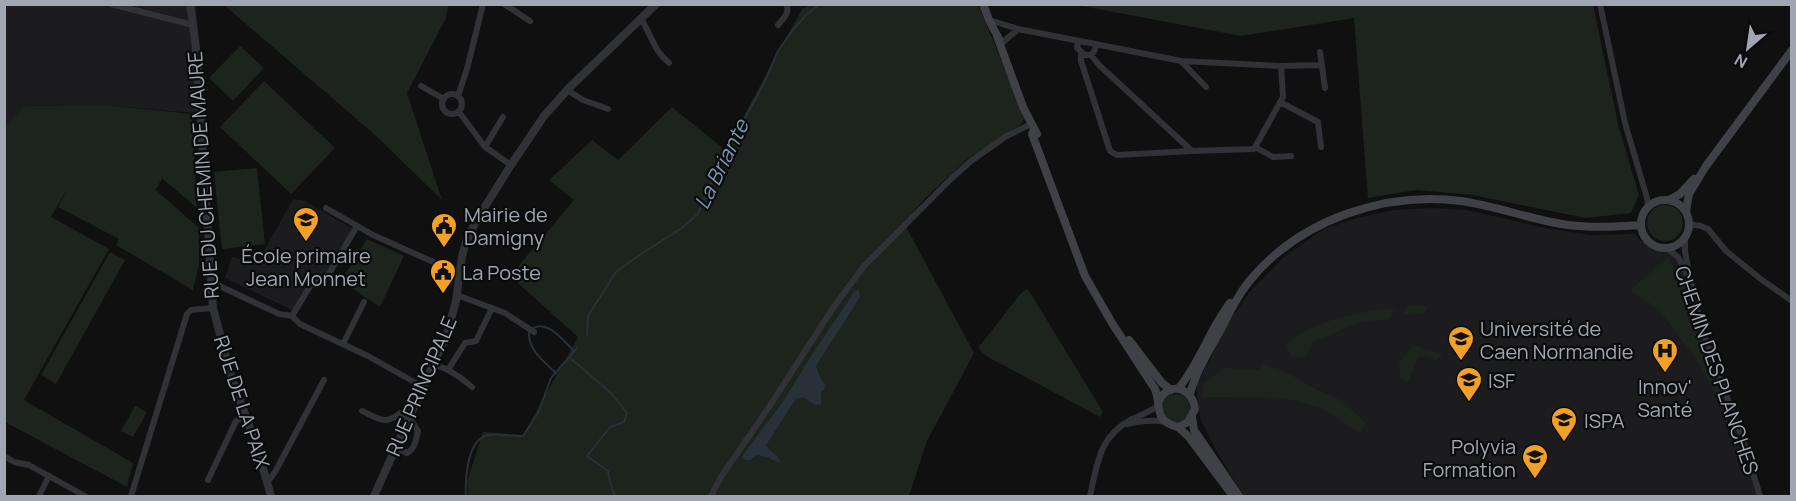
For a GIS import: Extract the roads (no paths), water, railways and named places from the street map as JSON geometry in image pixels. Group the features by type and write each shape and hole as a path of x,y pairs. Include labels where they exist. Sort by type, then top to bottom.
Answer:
{"main road":[{"path":"981,4 999,39 1028,107 1032,135 1085,276 1155,390 1160,417 1166,423 1178,427 1189,437 1234,496"},
{"path":"1686,211 1669,200 1661,200 1648,207 1641,218 1641,225 1648,242 1667,248 1674,246 1685,237 1689,224 1686,211 1689,194 1706,166 1791,50"},
{"path":"1669,200 1680,194 1706,166"},
{"path":"1159,404 1166,392 1175,389 1188,376 1226,308 1277,254 1315,228 1364,208 1391,202 1429,198 1462,201 1567,225 1593,227 1641,225"},
{"path":"1178,427 1192,417 1195,406 1190,394 1195,378 1243,290"},
{"path":"1103,307 1162,383 1190,394"},
{"path":"1192,417 1194,430 1239,496"}],"street":[{"path":"111,4 193,25"},
{"name":"RUE DU CHEMIN DE MAURE","path":"130,496 187,314 191,310 213,308 196,48 190,4"},
{"path":"458,96 483,4"},
{"path":"504,4 530,21"},
{"path":"459,112 484,147 511,165 544,116 567,90 656,4"},
{"path":"778,25 788,13 789,8 786,4"},
{"path":"1600,4 1625,123 1648,207"},
{"path":"641,18 648,29 655,49 669,63"},
{"path":"989,20 1078,42 1080,40 1181,61 1281,66 1322,65"},
{"path":"999,39 1018,29"},
{"path":"1078,42 1077,48 1081,52 1091,55 1192,151"},
{"path":"1091,55 1096,49 1095,44"},
{"path":"1081,52 1080,61 1110,151 1117,155 1252,150 1256,147 1283,97 1281,66"},
{"path":"1320,52 1325,88"},
{"path":"1181,61 1206,87"},
{"path":"421,86 444,99"},
{"path":"567,90 583,100 608,110"},
{"path":"452,94 458,96 462,104 459,112 453,115 446,113 442,107 444,99 452,94"},
{"path":"1280,102 1318,122 1321,147"},
{"path":"484,147 503,117"},
{"path":"711,496 721,477 864,266 951,178 971,161 1005,137 1032,124"},
{"path":"1256,147 1273,157 1291,156"},
{"name":"RUE PRINCIPALE","path":"374,496 447,334 457,295 466,242 476,220 511,165"},
{"path":"326,208 373,236 460,274"},
{"path":"1689,224 1708,229 1726,251 1791,301"},
{"path":"292,316 312,283 329,274 357,226"},
{"path":"1685,237 1685,251 1691,282"},
{"name":"CHEMIN DES PLANCHES","path":"1667,248 1678,257 1691,282 1701,325 1742,437 1760,496"},
{"path":"211,282 279,314 292,316 300,324 368,356 423,387"},
{"path":"457,295 492,308 531,330"},
{"path":"343,344 364,302"},
{"name":"RUE DE LA PAIX","path":"213,308 231,376 271,496"},
{"path":"448,370 465,343 476,340 492,308"},
{"path":"434,364 448,370 472,387"},
{"path":"267,483 324,380"},
{"path":"1090,496 1097,461 1107,440 1129,420 1159,404"},
{"path":"362,411 384,420 400,413 409,417 418,431 414,446 406,453 396,448"},
{"path":"208,480 236,421 245,415"},
{"path":"1124,425 1145,420 1166,423"},
{"path":"4,456 14,462 29,465 85,496"},
{"path":"39,496 49,477"}],"waterway":[{"name":"La Briante","path":"587,335 588,316 616,272 682,228 698,214 715,173 763,85 778,51 805,16 820,4"},
{"path":"556,373 534,350 529,332 535,327 547,328 574,351"},
{"name":"La Briante","path":"466,496 468,463 474,446 479,440 489,435 523,436 538,413 551,378 577,348"},
{"path":"569,357 612,394 627,413 624,422 610,427 587,456 608,471 615,496"}],"place":[{"name":"École primaire Jean Monnet","path":"306,243"},
{"name":"Mairie de Damigny","path":"444,249"},
{"name":"La Poste","path":"443,295"},
{"name":"Université de Caen Normandie","path":"1461,362"},
{"name":"Innov' Santé","path":"1665,374"},
{"name":"ISF","path":"1469,403"},
{"name":"ISPA","path":"1564,443"},
{"name":"Polyvia Formation","path":"1535,480"}]}
